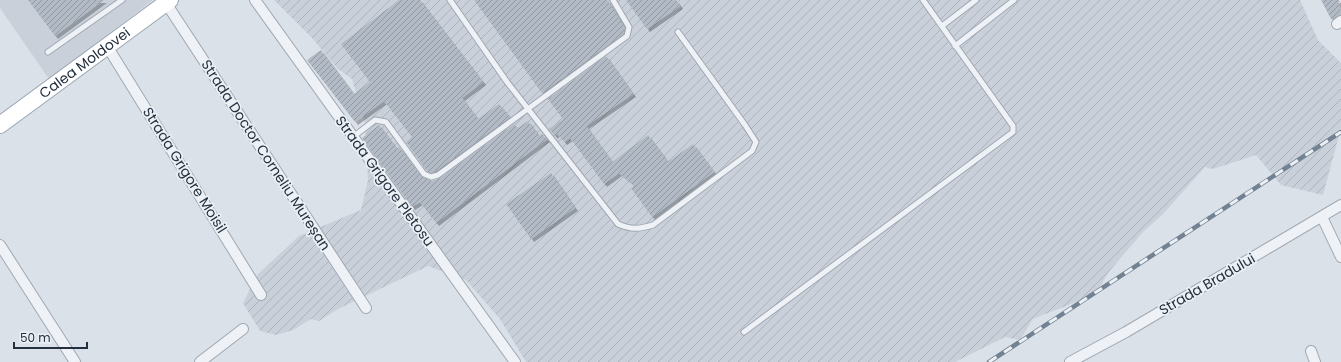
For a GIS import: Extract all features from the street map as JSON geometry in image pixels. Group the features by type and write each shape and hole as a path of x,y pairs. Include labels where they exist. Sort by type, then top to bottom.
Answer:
{"main road":[{"name":"Calea Moldovei","path":"0,125 107,46 164,1"},
{"name":"Calea Moldovei","path":"0,114 164,1"}],"street":[{"name":"Strada Grigore Pletosu","path":"255,0 515,362"},
{"name":"Strada Doctor Corneliu Mureșan","path":"164,1 366,308"},
{"name":"Strada Grigore Moisil","path":"107,46 261,294"},
{"name":"Strada Bradului","path":"1072,362 1126,332 1341,205"},
{"path":"1322,216 1341,257"},
{"path":"0,245 75,362"},
{"path":"200,362 243,329"},
{"path":"1311,351 1315,362"}],"lane":[{"path":"48,52 122,0"},
{"path":"450,0 507,82 618,224 634,229 653,225 752,151 756,142 678,32"},
{"path":"353,137 375,120 386,122 424,174 431,177 438,175 627,36 629,27 613,0"},
{"path":"744,332 1013,132 1013,126 923,0"},
{"path":"942,26 976,0"},
{"path":"956,46 1014,0"}],"shaded area":[{"path":"0,0 153,0 49,79 0,8"},
{"path":"274,0 1300,0 1318,40 1341,63 1341,128 1323,195 1281,185 1256,155 1213,169 1205,167 1163,214 1142,233 1108,273 1096,294 1033,319 1020,340 1005,337 955,362 526,362 500,319 466,280 428,266 338,309 319,321 311,319 293,330 276,335 260,331 243,303 258,274 299,236 361,210 368,180 365,123 352,79 338,69 313,39"}],"building":[{"path":"28,0 104,0 55,36"},
{"path":"399,0 420,0 483,82 462,98 478,119 499,104 510,117 436,171 431,173 427,171 406,142 412,137 384,101 355,122 307,60 321,50 354,94 370,82 341,44"},
{"path":"474,0 607,0 625,28 623,34 542,93"},
{"path":"626,0 676,0 680,6 647,29"},
{"path":"1321,0 1339,0 1341,14 1331,19"},
{"path":"606,56 633,94 586,126 612,162 648,135 668,162 693,144 714,172 652,217 631,188 635,186 619,173 604,184 570,138 564,142 557,133 555,136 549,129 563,119 548,99"},
{"path":"528,121 539,136 542,134 547,139 436,223 420,202 412,207 362,138 379,125 397,149 399,147 421,176 432,181 440,178 514,124 518,128"},
{"path":"551,173 575,208 531,239 506,204"}],"railway":[{"path":"989,362 1341,132"}]}
